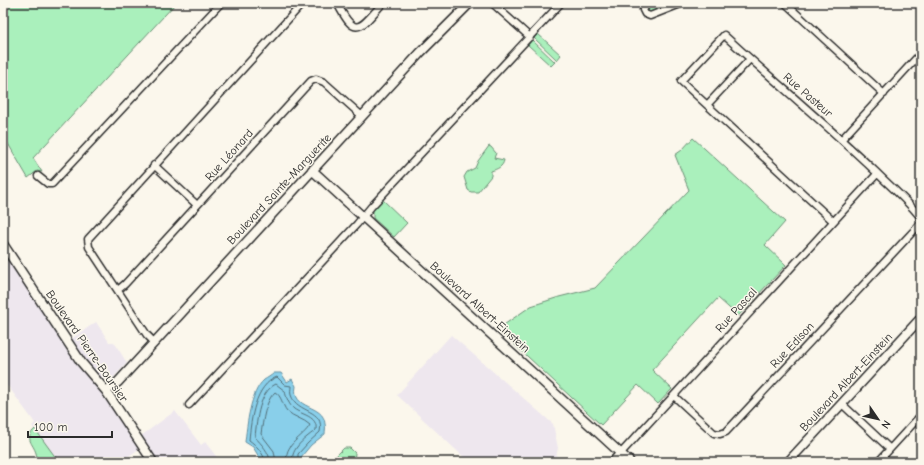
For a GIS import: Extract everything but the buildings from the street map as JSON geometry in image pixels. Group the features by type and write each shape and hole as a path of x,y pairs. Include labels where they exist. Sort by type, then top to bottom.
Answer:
{"street":[{"path":"38,176 48,184 52,184 221,3"},
{"path":"154,342 89,247 88,238 303,3"},
{"path":"337,3 347,21 351,25 357,26 362,25 383,3"},
{"name":"Boulevard Sainte-Marguerite","path":"106,391 118,382 421,52 470,3"},
{"path":"492,3 530,37"},
{"path":"189,405 561,3"},
{"path":"648,3 643,10 645,14 650,16 683,3"},
{"path":"785,3 884,94"},
{"name":"Rue Pasteur","path":"707,105 681,81 724,34 750,59 842,139 910,205 921,218"},
{"path":"842,139 921,53"},
{"path":"750,59 707,105 833,221"},
{"name":"Rue Léonard","path":"118,290 311,81 319,80 327,84 362,116"},
{"path":"154,165 197,205"},
{"name":"Boulevard Albert-Einstein","path":"312,170 630,462"},
{"name":"Rue Pascal","path":"613,462 877,174"},
{"name":"Rue Edison","path":"674,396 714,432 720,434 726,432 921,223"},
{"name":"Boulevard Pierre-Boursier","path":"3,244 81,362 106,391 152,462"},
{"name":"Boulevard Albert-Einstein","path":"788,462 921,318"},
{"path":"842,404 890,449"},
{"path":"878,462 921,416"}],"shaded area":[{"path":"3,252 64,346 103,395 139,449 120,462 59,462 32,426 35,423 8,386 3,389"},
{"path":"96,322 109,342 114,342 127,363 109,381 102,378 101,380 85,362 70,340"},
{"path":"451,335 553,424 558,448 555,462 469,462 397,395"},
{"path":"175,411 201,445 205,442 219,460 226,457 229,462 158,462 141,436"}],"green space":[{"path":"3,3 176,3 33,158 42,172 37,171 28,178 3,135"},
{"path":"652,3 674,3 650,12 647,9"},
{"path":"538,34 561,55 557,60 534,38"},
{"path":"532,40 555,62 551,66 528,45"},
{"path":"693,138 785,222 765,245 786,265 738,316 718,298 652,370 672,389 658,404 638,385 601,425 498,329 531,306 595,288 689,190 675,155"},
{"path":"489,146 496,153 494,158 504,160 499,167 491,171 491,176 478,192 471,192 468,190 464,177 467,172 475,168 478,161"},
{"path":"383,200 407,223 394,237 373,218 373,210"},
{"path":"35,429 59,462 39,462 30,441 30,436"},
{"path":"344,448 350,448 355,453 354,462 330,462"}],"water":[{"path":"274,373 281,373 287,382 292,379 296,386 298,400 314,409 323,417 325,434 311,445 301,457 303,462 262,462 253,447 245,442 250,410 255,392 264,380"}]}
